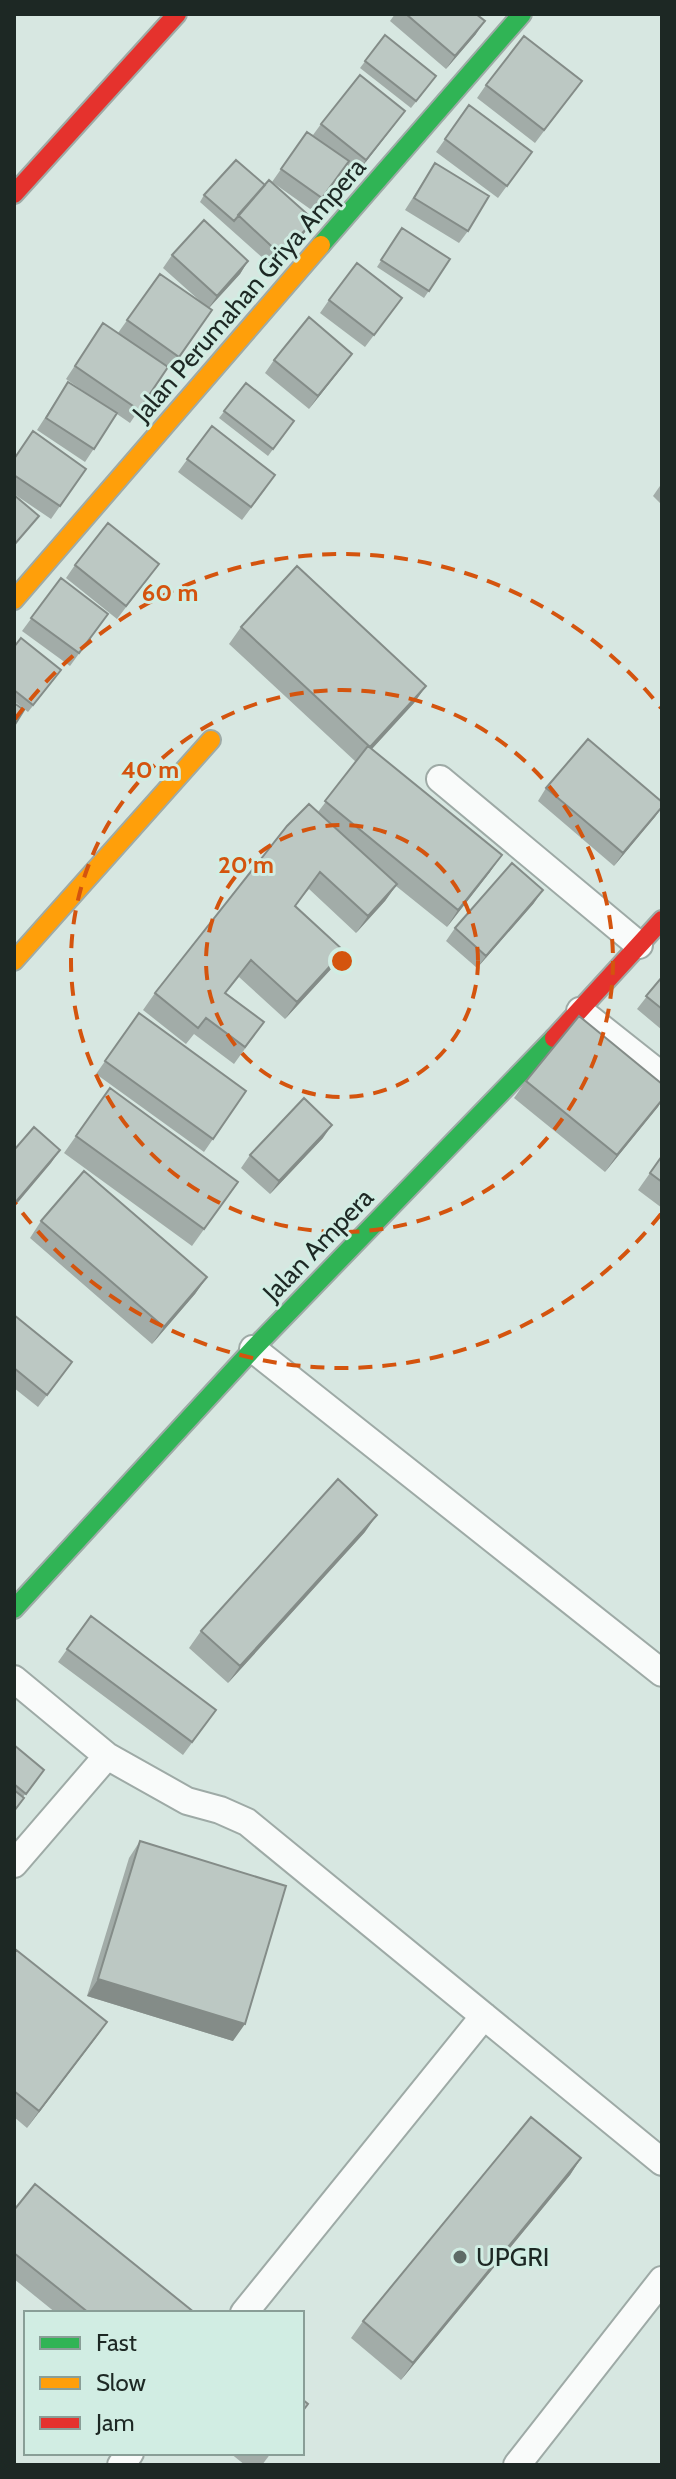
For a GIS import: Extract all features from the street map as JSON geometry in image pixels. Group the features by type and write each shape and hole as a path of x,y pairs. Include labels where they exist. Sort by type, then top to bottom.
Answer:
{"street":[{"path":"14,194 177,14"},
{"name":"Jalan Perumahan Griya Ampera","path":"14,600 522,14"},
{"path":"14,961 211,740"},
{"name":"Jalan Ampera","path":"14,1609 253,1349 580,1011 662,920"}],"lane":[{"path":"440,779 639,945"},
{"path":"580,1011 662,1076"},
{"path":"253,1349 662,1673"},
{"path":"14,1679 107,1756 187,1801 220,1810 247,1822 662,2162"},
{"path":"14,1864 107,1756"},
{"path":"246,2311 484,2016"},
{"path":"517,2465 662,2280"}],"building":[{"path":"406,14 476,14 485,21 455,56"},
{"path":"385,35 436,76 416,101 365,61"},
{"path":"524,36 582,81 544,130 486,85"},
{"path":"360,75 405,111 366,160 321,124"},
{"path":"469,105 532,152 507,186 445,139"},
{"path":"307,132 349,161 322,198 281,169"},
{"path":"236,160 265,185 234,221 204,195"},
{"path":"435,163 489,196 468,231 414,198"},
{"path":"269,180 314,220 282,256 238,215"},
{"path":"204,220 248,261 217,296 172,255"},
{"path":"402,228 450,259 429,291 381,260"},
{"path":"357,263 402,298 374,335 329,300"},
{"path":"160,274 212,310 179,357 127,320"},
{"path":"309,317 352,354 318,396 274,360"},
{"path":"103,323 168,367 139,410 75,366"},
{"path":"68,382 117,413 94,449 46,418"},
{"path":"246,383 294,421 273,449 224,411"},
{"path":"212,426 275,475 251,507 187,459"},
{"path":"33,431 86,469 60,506 14,475 14,459"},
{"path":"14,495 39,516 14,545"},
{"path":"108,523 159,564 126,606 75,565"},
{"path":"297,566 426,686 370,747 241,627"},
{"path":"61,578 108,614 79,653 31,618"},
{"path":"21,638 61,670 33,705 14,690 14,647"},
{"path":"14,703 24,710 14,726"},
{"path":"588,739 662,802 662,807 623,853 546,788"},
{"path":"368,746 502,855 458,910 325,801"},
{"path":"309,804 397,884 368,916 320,872 295,906 344,951 297,1002 251,960 225,993 264,1022 245,1047 206,1018 198,1028 155,993 287,826"},
{"path":"512,863 543,890 486,956 455,928"},
{"path":"662,977 662,1009 646,996"},
{"path":"139,1013 246,1091 213,1139 105,1061"},
{"path":"579,1016 662,1084 662,1100 617,1155 526,1081"},
{"path":"110,1088 238,1182 204,1229 76,1136"},
{"path":"304,1098 332,1125 279,1181 250,1155"},
{"path":"34,1127 60,1150 14,1204 14,1150"},
{"path":"662,1156 662,1182 650,1173"},
{"path":"84,1171 207,1277 164,1327 41,1221"},
{"path":"14,1315 72,1362 47,1395 14,1368"},
{"path":"338,1479 377,1515 240,1666 201,1631"},
{"path":"91,1616 216,1710 192,1742 67,1649"},
{"path":"14,1745 44,1770 26,1794 14,1784"},
{"path":"14,1790 24,1798 14,1811"},
{"path":"140,1841 286,1886 245,2024 98,1979"},
{"path":"15,1949 107,2022 39,2111 14,2091"},
{"name":"UPGRI","path":"531,2117 581,2158 413,2363 363,2321"},
{"path":"35,2184 193,2311 86,2311 14,2253 14,2210"}],"traffic: fast":[{"path":"321,245 522,14"},
{"path":"14,1609 253,1349 554,1038"}],"traffic: slow":[{"path":"14,600 321,245"},
{"path":"14,961 211,740"}],"traffic: jam":[{"path":"14,194 177,14"},
{"path":"554,1038 662,920"}],"place":[{"name":"UPGRI","path":"460,2257"}]}
